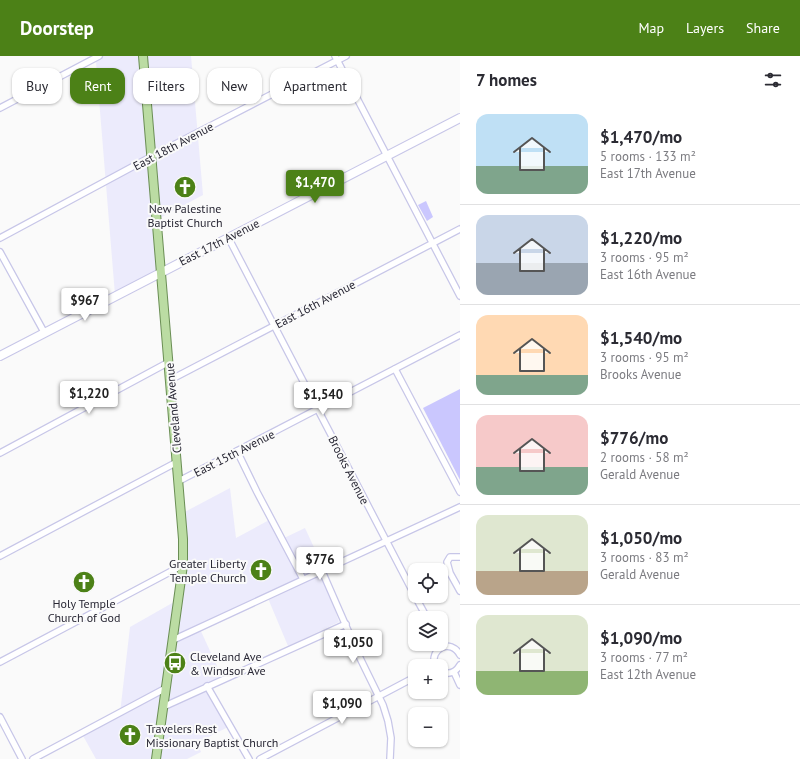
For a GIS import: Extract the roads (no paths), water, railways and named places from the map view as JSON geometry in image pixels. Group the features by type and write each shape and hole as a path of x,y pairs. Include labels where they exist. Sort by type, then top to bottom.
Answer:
{"main road":[{"name":"Cleveland Avenue","path":"143,56 183,539 183,566 156,759"}],"street":[{"path":"0,108 99,56"},
{"name":"East 18th Avenue","path":"0,238 336,58 346,56"},
{"path":"336,58 460,296"},
{"name":"East 17th Avenue","path":"0,356 460,118"},
{"name":"East 16th Avenue","path":"170,380 460,228"},
{"name":"Brooks Avenue","path":"228,237 408,582"},
{"path":"0,252 44,332"},
{"name":"East 15th Avenue","path":"179,481 460,335"},
{"path":"0,453 169,362"},
{"path":"395,369 460,492"},
{"path":"236,451 303,579"},
{"name":"East 15th Avenue","path":"0,556 177,462"},
{"path":"173,640 460,507"},
{"path":"460,557 450,557 446,562 460,591"},
{"path":"0,662 183,566"},
{"path":"322,571 360,658 379,696 388,721 391,738 390,759"},
{"path":"163,707 346,624"},
{"path":"448,646 454,647 460,654"},
{"path":"448,674 454,672 460,665"},
{"path":"454,672 460,685"},
{"path":"260,759 408,681"},
{"path":"207,686 249,759"},
{"path":"33,759 166,688"},
{"path":"0,717 22,759"}],"place":[{"name":"New Palestine Baptist Church","path":"185,187"},
{"name":"Greater Liberty Temple Church","path":"261,570"},
{"name":"Holy Temple Church of God","path":"84,582"},
{"name":"Cleveland Ave & Windsor Ave","path":"175,663"},
{"name":"Travelers Rest Missionary Baptist Church","path":"130,735"}]}
